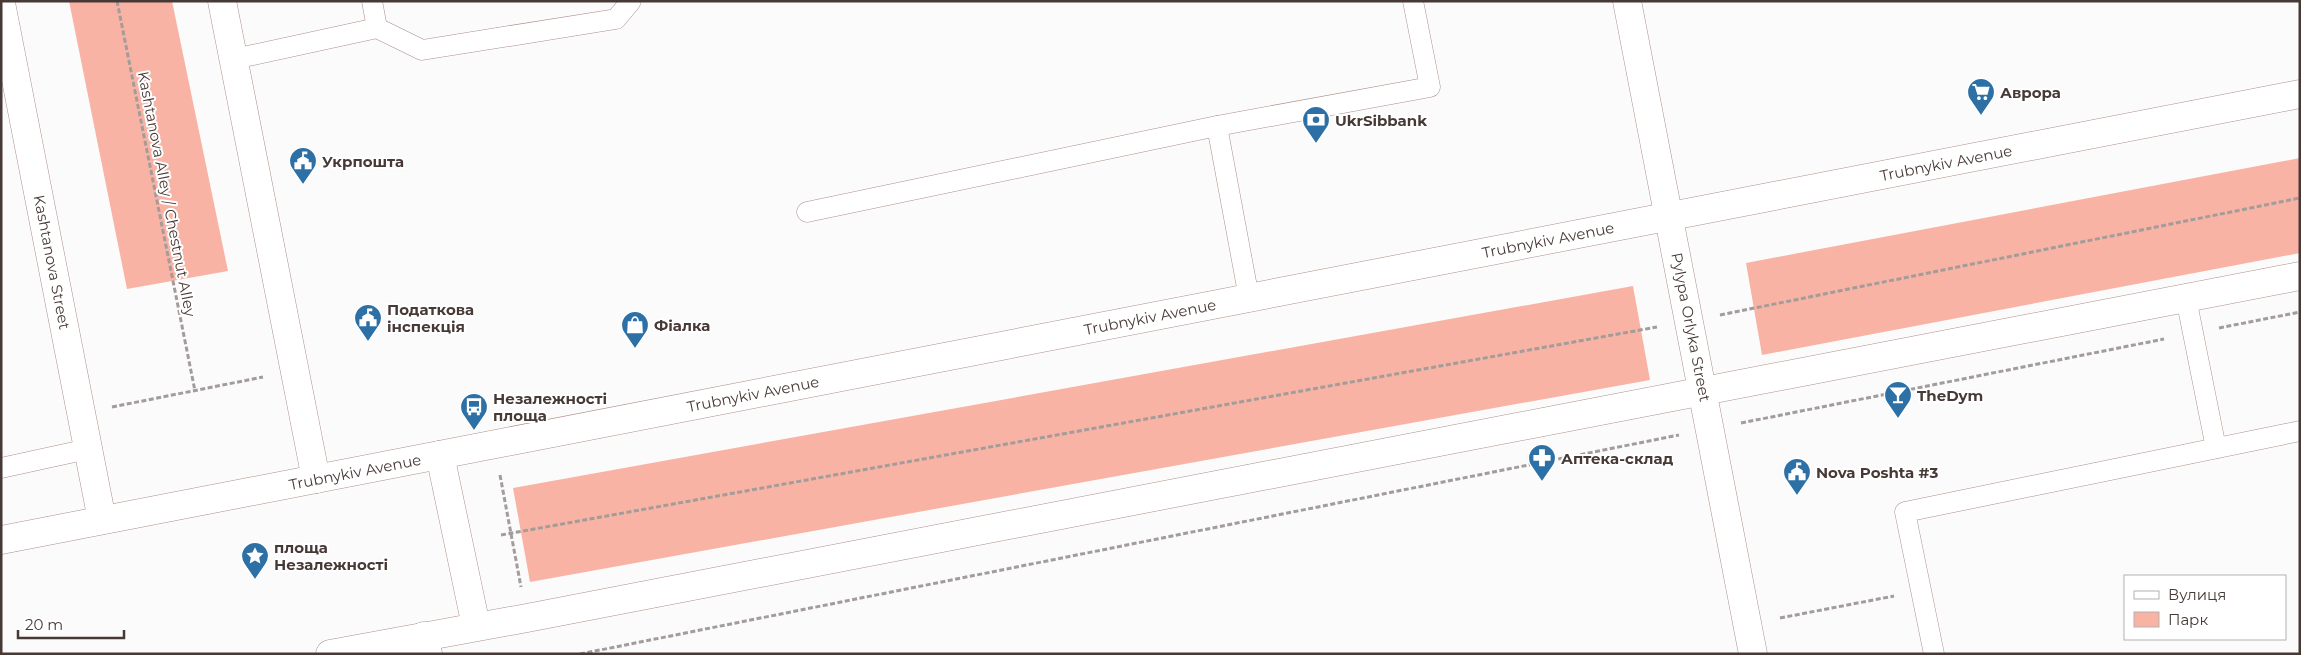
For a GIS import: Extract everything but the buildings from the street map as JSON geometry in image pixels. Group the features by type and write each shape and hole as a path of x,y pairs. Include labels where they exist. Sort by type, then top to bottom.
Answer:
{"main road":[{"path":"222,1 316,479"},
{"name":"Pylypa Orlyka Street","path":"1627,1 1754,654"},
{"name":"Kashtanova Street","path":"1,3 102,520"},
{"name":"Trubnykiv Avenue","path":"1,540 2300,94"},
{"path":"330,654 426,645 476,626 527,618 2300,276"},
{"path":"440,455 476,626"}],"lane":[{"path":"372,1 377,28"},
{"path":"234,59 377,28 422,50 616,18 630,1"},
{"path":"807,212 1217,126 1430,87 1413,1"},
{"path":"1217,126 1248,298"},
{"path":"2186,298 2216,448"},
{"path":"1934,654 1905,512 2300,431"},
{"path":"1,468 88,449"}],"path":[{"name":"Kashtanova Alley / Chestnut Alley","path":"117,1 195,391"},
{"path":"501,535 1690,321 2300,198"},
{"path":"580,654 2300,312"},
{"path":"81,413 295,370"},
{"path":"494,444 527,618"},
{"path":"1747,624 1921,590"}],"green space":[{"path":"69,1 172,1 228,271 127,289"},
{"path":"2300,158 2300,253 1762,355 1746,263"},
{"path":"1633,286 1650,380 530,582 513,488"}],"place":[{"name":"Аврора","path":"1981,116"},
{"name":"UkrSibbank","path":"1316,144"},
{"name":"Укрпошта","path":"303,185"},
{"name":"Податкова інспекція","path":"368,342"},
{"name":"Фіалка","path":"635,349"},
{"name":"TheDym","path":"1898,419"},
{"name":"Незалежності площа","path":"474,431"},
{"name":"Аптека-склад","path":"1542,482"},
{"name":"Nova Poshta #3","path":"1797,496"},
{"name":"площа Незалежності","path":"255,580"}]}
